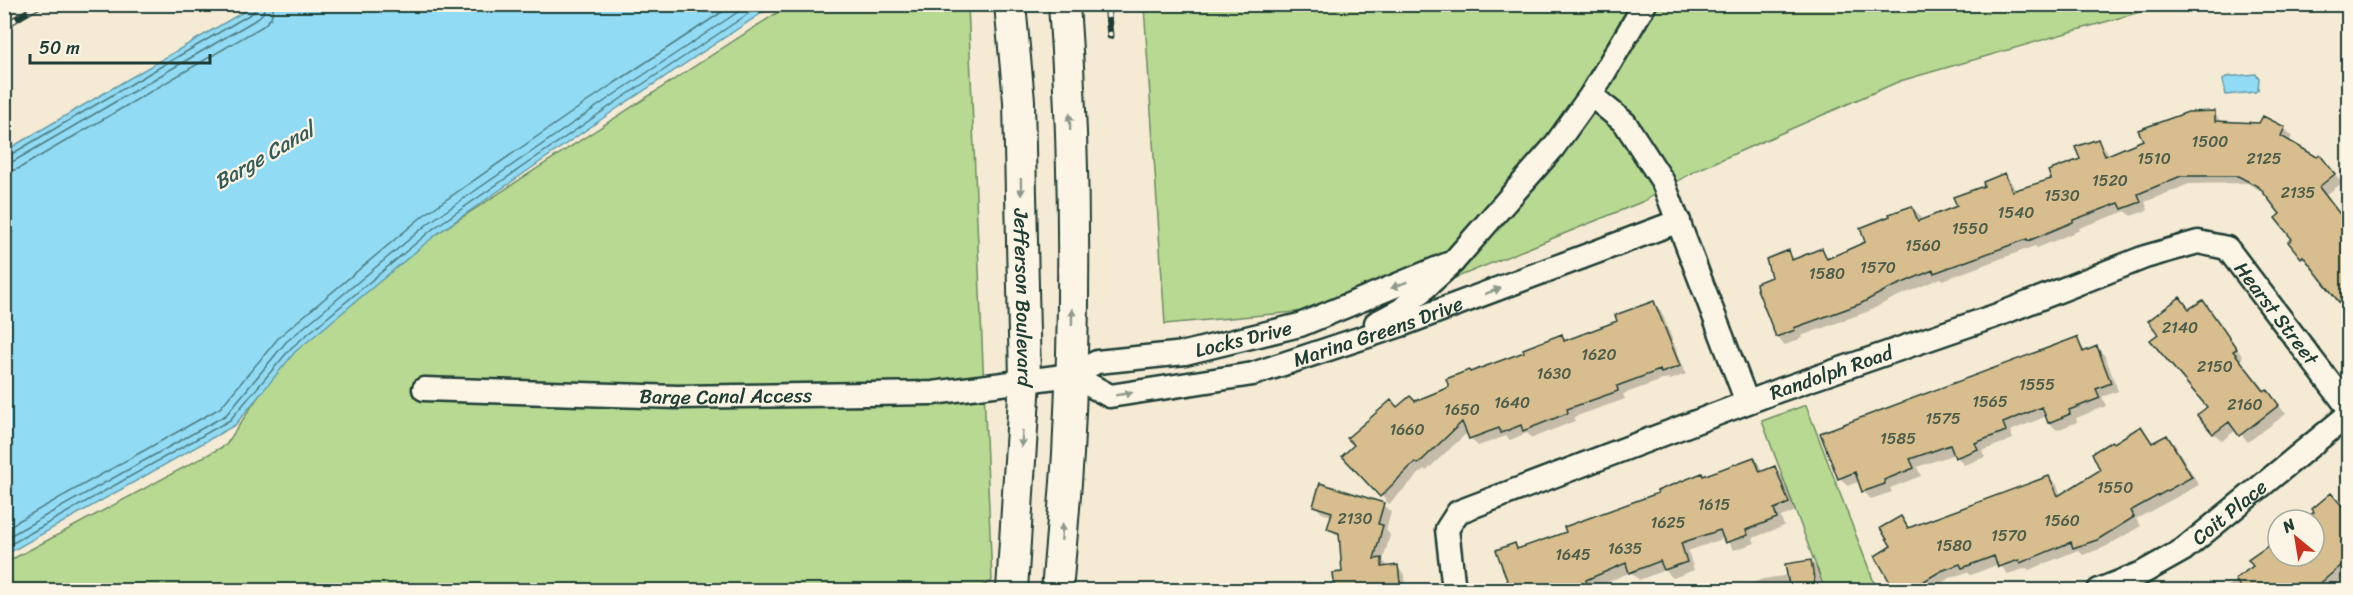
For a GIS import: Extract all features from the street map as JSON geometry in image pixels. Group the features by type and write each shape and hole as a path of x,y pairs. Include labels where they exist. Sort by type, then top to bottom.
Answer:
{"main road":[{"name":"Jefferson Boulevard","path":"1010,4 1019,101 1025,380 1012,591"},
{"path":"1057,591 1068,456 1072,292 1070,82 1064,4"}],"street":[{"name":"Locks Drive","path":"1330,349 1401,310 1453,262 1553,148 1591,95 1645,4"},
{"path":"1591,95 1625,123 1663,182 1747,402"},
{"name":"Marina Greens Drive","path":"1071,375 1110,396 1253,374 1412,321 1679,221"},
{"name":"Randolph Road","path":"1454,591 1447,529 1458,512 1747,402 1995,316 2145,257 2198,242 2227,248"},
{"name":"Hearst Street","path":"2227,248 2349,407"},
{"name":"Locks Drive","path":"1025,380 1071,375 1097,362 1185,353 1300,325 1453,262"},
{"name":"Barge Canal Access","path":"424,389 677,397 933,393 1025,380"},
{"name":"Coit Place","path":"2099,591 2142,573 2183,550 2349,415"}],"green space":[{"path":"789,5 968,5 992,581 975,590 5,590 5,563 226,445 313,314"},
{"path":"1144,5 2164,5 1900,81 1695,171 1644,201 1394,303 1165,324"},
{"path":"1806,405 1877,590 1825,590 1762,421"}],"water":[{"name":"Barge Canal","path":"255,5 774,5 622,105 438,233 295,352 235,425 5,555 5,151"},
{"path":"2256,74 2259,78 2258,90 2226,95 2223,80 2226,77"}],"building":[{"path":"2215,111 2215,121 2259,123 2263,116 2285,127 2281,136 2317,157 2320,155 2335,174 2319,187 2349,226 2349,315 2303,256 2301,258 2288,242 2292,239 2275,218 2280,214 2259,187 2238,176 2181,176 2138,194 2141,202 2122,209 2119,203 2073,220 2073,222 2028,241 2027,239 1934,273 1933,270 1860,304 1776,337 1756,283 1771,277 1766,259 1789,250 1792,260 1822,248 1827,259 1865,242 1860,228 1890,216 1889,214 1912,206 1918,221 1957,206 1953,197 1984,186 1983,182 2005,173 2012,191 2051,179 2048,171 2080,159 2075,147 2098,139 2105,156 2143,140 2138,130 2188,112"},
{"path":"2180,297 2189,309 2203,300 2237,349 2233,351 2264,391 2267,389 2279,405 2239,436 2229,422 2213,434 2197,415 2207,407 2150,340 2158,334 2148,321"},
{"path":"1654,301 1680,366 1661,373 1660,370 1617,386 1618,391 1567,409 1568,413 1523,431 1521,425 1501,433 1499,428 1469,439 1462,422 1418,464 1415,462 1380,497 1342,456 1354,445 1347,438 1391,400 1397,407 1410,396 1415,401 1449,387 1446,379 1524,352 1523,349 1562,334 1564,341 1617,321 1615,315"},
{"path":"2077,337 2083,352 2097,346 2111,383 2096,389 2100,398 2069,410 2070,414 2048,423 2042,407 2003,423 2006,431 1975,443 1978,449 1955,458 1950,445 1910,459 1914,468 1884,480 1885,484 1862,492 1855,472 1838,479 1820,433"},
{"path":"2141,426 2152,443 2167,435 2192,477 2130,511 2134,517 2097,540 2073,548 2071,542 2020,563 2019,560 1998,567 1994,556 1962,568 1960,564 1941,571 1907,591 1895,591 1875,556 1891,546 1880,528 1901,516 1908,528 2049,476 2058,496 2100,470 2092,453 2112,441 2114,443"},
{"path":"1754,457 1760,472 1775,466 1789,503 1774,509 1777,518 1746,530 1748,535 1725,543 1720,530 1681,543 1687,562 1664,570 1660,561 1629,573 1626,563 1586,580 1590,591 1511,591 1496,550 1515,543 1517,549 1566,532 1564,527 1658,493 1657,491 1702,473 1703,476"},
{"path":"1320,483 1384,503 1378,524 1383,525 1374,559 1382,558 1382,567 1398,565 1401,591 1335,591 1333,573 1342,572 1339,533 1327,529 1332,512 1313,506"},
{"path":"2331,493 2349,514 2349,559 2311,591 2243,591 2235,579 2253,566 2248,560 2266,547 2266,568 2326,568 2326,508 2313,508"},
{"path":"1811,560 1816,591 1790,591 1785,564"}],"railway":[{"path":"4,26 41,4"},
{"path":"1107,4 1110,36"}]}
